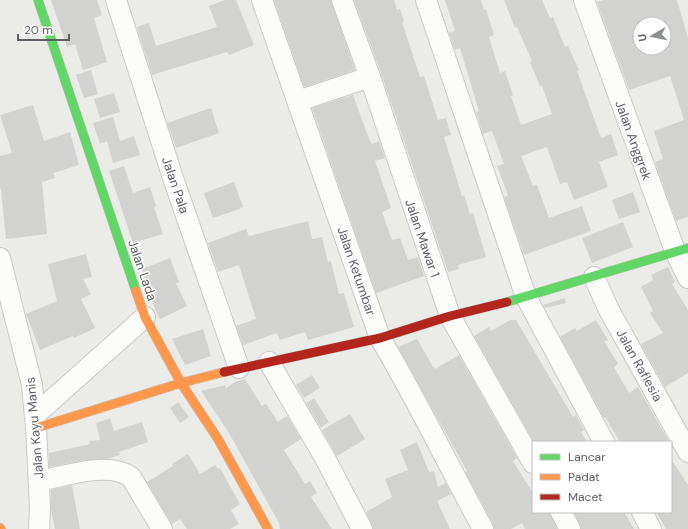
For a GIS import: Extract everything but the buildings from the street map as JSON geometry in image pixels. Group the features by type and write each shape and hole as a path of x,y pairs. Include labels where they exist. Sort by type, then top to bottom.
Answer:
{"street":[{"name":"Jalan Lada","path":"38,0 145,317 181,383 218,439 268,529"},
{"name":"Jalan Pala","path":"116,0 173,178 239,368"},
{"name":"Jalan Ketumbar","path":"262,0 380,338 402,375 483,529"},
{"name":"Jalan Mawar 1","path":"342,0 370,77 450,316 532,462"},
{"path":"426,0 526,297 603,441"},
{"name":"Jalan Anggrek","path":"584,0 681,250 688,278"},
{"path":"298,102 370,77"},
{"path":"36,421 239,368 380,338 450,316 526,297 681,250"},
{"name":"Jalan Kayu Manis","path":"0,258 32,385 36,421 39,481 39,529"},
{"name":"Jalan Raflesia","path":"594,277 609,310 688,452"},
{"path":"36,421 145,317"},
{"path":"269,362 325,458 362,529"},
{"path":"39,481 94,470 110,469 125,473 131,477 162,529"},
{"path":"562,513 570,529"},
{"path":"643,513 651,529"}],"traffic: fast":[{"path":"38,0 136,291"},
{"path":"507,302 688,248"}],"traffic: slow":[{"path":"136,291 145,317 181,383 218,439 268,529"},
{"path":"36,428 181,383 224,372"}],"traffic: jam":[{"path":"224,372 380,338 450,316 507,302"}]}
